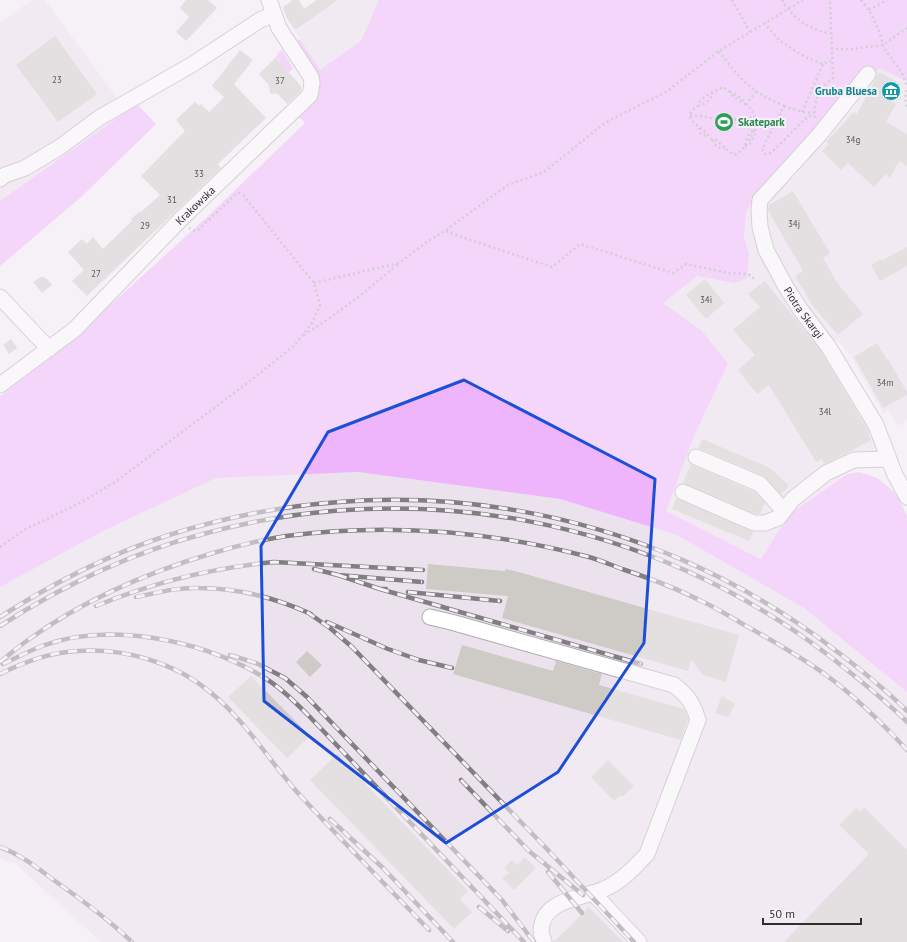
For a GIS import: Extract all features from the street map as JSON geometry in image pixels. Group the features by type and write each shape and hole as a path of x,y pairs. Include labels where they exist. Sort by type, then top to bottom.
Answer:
{"street":[{"path":"0,179 5,175 31,165 60,147 99,118 193,64 260,20 271,7"},
{"name":"Krakowska","path":"0,385 75,329 180,220 310,95 312,86 310,77 279,28 271,7"},
{"name":"Piotra Skargi","path":"868,74 820,134 760,200 760,227 766,250 800,309 828,346 876,425 882,438 888,459 907,497"},
{"path":"0,297 49,349"},
{"path":"696,457 760,484 784,511"},
{"path":"683,492 754,523 765,523 778,518 794,499 826,473 854,460 888,459"},
{"path":"430,617 674,685 686,695 694,708 698,720 647,854 633,870 605,889 567,900 553,908 544,918 541,930 544,942"},
{"path":"593,893 639,942"}],"path":[{"path":"732,0 750,32"},
{"path":"782,0 788,9 804,24 831,33"},
{"path":"301,336 320,325 357,296 373,286 428,240 446,230 508,185 544,172 610,120 666,92 719,51 803,0"},
{"path":"820,134 815,121 815,106 819,94 825,85 833,78 830,0"},
{"path":"861,0 869,10 879,31 883,45 902,73 907,86"},
{"path":"869,10 887,0"},
{"path":"764,24 779,40 807,58 823,64 832,61"},
{"path":"831,49 851,49 883,45 907,28"},
{"path":"719,51 734,72 756,91 784,106 802,112 814,113"},
{"path":"802,112 823,64"},
{"path":"690,115 691,112 698,106 703,105 711,98 713,93 723,87 737,100 746,104"},
{"path":"907,90 904,98 907,108"},
{"path":"746,104 756,91"},
{"path":"730,92 742,98 751,109 756,122 755,134 749,145 745,146"},
{"path":"784,106 762,149 765,154 769,154 773,151 804,120 814,113"},
{"path":"690,115 728,121 754,117"},
{"path":"690,115 702,135 707,136 713,140 714,144 734,155 741,152 755,127"},
{"path":"0,547 24,530 80,503 115,482 237,391 294,346 312,323 320,305 314,284 243,195 239,193 235,195 194,232 180,220"},
{"path":"446,230 467,239 552,267 580,244 673,274 686,264 729,273 748,274 756,280"},
{"path":"314,284 399,263"}],"highlighted area":[{"path":"464,380 655,479 644,643 558,772 446,843 264,701 261,546 328,432"}],"shaded area":[{"path":"32,0 45,0 117,98 133,99 137,104 0,201 0,23"},
{"path":"338,0 379,0 361,41 320,71 295,30"},
{"path":"379,0 907,0 907,81 879,68 878,71 873,68 756,194 746,213 744,237 749,254 747,278 735,283 697,276 663,303 702,331 728,364 694,436 666,511 761,559 781,527 794,511 847,474 859,472 877,478 892,490 899,499 907,516 907,692 804,608 677,535 560,499 358,472 216,478 105,530 0,587 0,396 63,348 206,218 305,123 298,116 315,98 295,42 300,39 320,70 361,41"},
{"path":"282,50 293,68 289,73 275,58"},
{"path":"866,65 907,68 907,420 898,426 888,410 883,413 850,355 837,340 824,348 882,448 794,511 781,527 762,559 666,511 694,436 728,364 663,303 697,276 735,283 749,254 744,237 746,213 756,194 790,181 797,174 799,167 810,153 856,105 869,69"},
{"path":"137,104 156,124 80,198 0,266 0,201"},
{"path":"358,472 560,499 677,535 804,608 907,692 907,942 101,942 15,863 0,859 0,587 105,530 216,478"}],"building":[{"path":"186,0 208,0 217,8 186,41 176,32 189,17 180,8"},
{"path":"293,0 299,0 304,9 317,0 338,0 295,30 286,17 283,7"},
{"path":"55,36 97,94 58,122 16,65"},
{"path":"240,50 253,60 234,84 266,118 218,164 221,168 87,296 72,281 84,270 68,252 82,239 87,244 93,237 103,249 132,221 131,219 160,195 141,176 185,131 176,120 195,102 199,106 201,104 209,112 224,97 212,86"},
{"path":"275,58 301,86 301,91 287,104 278,94 270,93 269,85 259,74"},
{"path":"879,72 901,84 892,102 896,104 886,122 907,134 907,166 899,161 890,178 886,174 874,187 848,163 841,170 822,151 829,144 826,142 854,112 857,114"},
{"path":"793,191 830,253 823,258 838,284 863,314 838,335 813,306 795,276 803,271 768,210 769,205"},
{"path":"907,247 907,266 880,281 871,265"},
{"path":"41,277 46,278 52,285 42,293 33,282"},
{"path":"705,279 724,303 706,319 686,295"},
{"path":"765,281 821,351 869,432 868,433 871,440 824,464 822,459 816,462 769,385 757,394 738,370 755,355 733,330 760,307 748,294"},
{"path":"11,339 17,348 9,354 3,345"},
{"path":"877,343 907,392 907,395 883,408 854,357"},
{"path":"702,439 770,468 789,486 781,494 764,476 698,448"},
{"path":"691,464 755,492 765,503 760,514 756,514 683,483"},
{"path":"676,498 753,532 749,541 672,509"},
{"path":"428,564 515,571 739,635 726,682 703,675 691,659 688,671 502,618 508,596 426,589"},
{"path":"462,645 553,671 556,661 602,674 599,685 684,709 688,718 681,740 453,674"},
{"path":"307,651 322,665 310,677 296,662"},
{"path":"251,676 310,736 287,758 228,697"},
{"path":"722,696 735,704 728,717 715,713"},
{"path":"337,754 468,891 460,899 472,912 454,929 310,780"},
{"path":"608,760 634,786 622,797 620,795 614,801 591,777"},
{"path":"864,807 907,850 907,942 784,942 869,854 839,825 856,808 860,812"},
{"path":"525,857 536,868 514,890 502,878 509,873 504,868 512,860 517,865"},
{"path":"589,907 623,942 553,942 568,928"}],"railway":[{"path":"0,617 20,604 82,570 125,551 169,535 255,513 343,502 430,501 516,510 601,530 683,560 761,600 835,650 872,679 907,711"},
{"path":"0,626 48,597 98,572 150,551 203,534 284,517 366,509 448,510 529,521 609,541 685,570 759,608 828,655 859,679 907,722"},
{"path":"0,662 49,626 93,600 165,569 231,548 286,536 324,532 362,530 439,532 515,541 593,558 682,592 711,606 786,649 830,678 870,712 907,750"},
{"path":"96,606 118,597 184,577 228,568 274,562 423,570"},
{"path":"314,569 338,575 422,582"},
{"path":"338,575 380,589 386,589"},
{"path":"136,597 183,588 214,588 256,595 284,603 311,614"},
{"path":"380,589 641,664"},
{"path":"408,592 500,601"},
{"path":"307,612 330,628 352,647 546,848 634,942"},
{"path":"327,622 388,649 419,660 452,668"},
{"path":"3,664 42,646 68,639 96,635 125,635 154,638 210,652 260,675 292,699 309,716 524,942"},
{"path":"0,674 19,665 58,653 78,651 113,652 130,655 148,659 181,673 196,682 223,703 256,740 297,792 429,930"},
{"path":"230,655 256,663 285,678 307,697 502,900 534,942"},
{"path":"461,780 529,851 583,895"},
{"path":"330,819 383,868 453,942"},
{"path":"0,847 15,853 35,866 95,910 132,942"},
{"path":"548,872 582,913"},
{"path":"479,907 508,931"}],"place":[{"name":"Gruba Bluesa","path":"891,91"},
{"name":"Skatepark","path":"724,122"}]}
